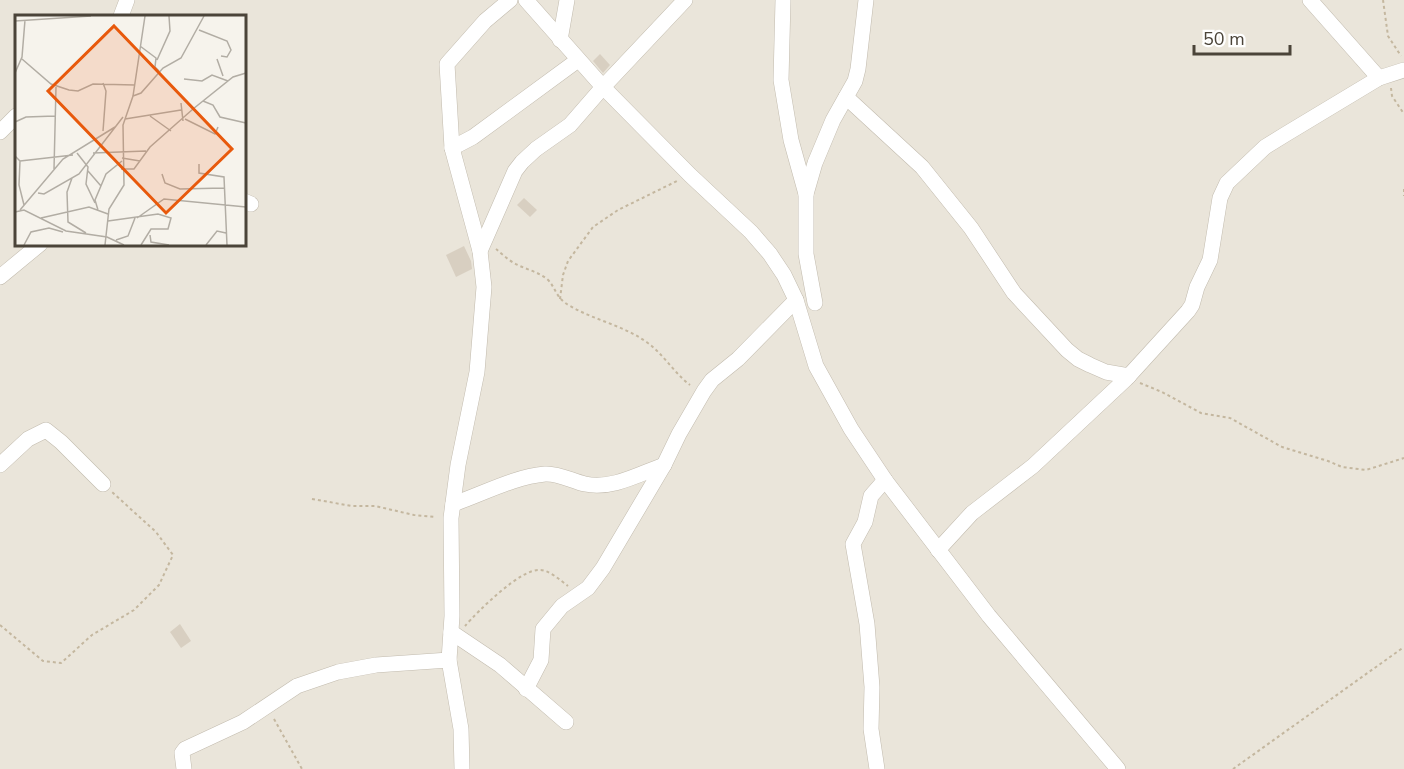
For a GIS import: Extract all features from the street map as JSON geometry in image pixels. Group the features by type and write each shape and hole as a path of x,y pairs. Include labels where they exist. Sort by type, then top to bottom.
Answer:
{"street":[{"path":"121,15 127,0"},
{"path":"462,769 461,729 450,660 454,633 452,511 458,465 477,372 483,294 482,245 452,148 447,64 485,21 510,0"},
{"path":"526,0 603,87 764,247 784,275 796,300 816,366 851,429 885,480 989,616 1118,769"},
{"path":"560,40 567,0"},
{"path":"482,245 522,162 536,148 570,125 685,0"},
{"path":"783,0 781,80 791,140 806,194 806,254 815,303"},
{"path":"806,194 833,120 858,69 866,0"},
{"path":"938,550 972,513 1033,466 1127,377 1192,305 1197,287 1210,260 1220,198 1227,183 1265,147 1392,74 1310,0"},
{"path":"452,148 473,137 578,60"},
{"path":"846,97 922,167 971,228 1014,293 1067,350 1090,365 1127,377"},
{"path":"0,132 15,117"},
{"path":"0,277 38,246"},
{"path":"526,689 541,660 543,629 562,606 588,588 610,557 704,391 712,380 738,359 796,300"},
{"path":"0,465 28,439 46,430 103,484"},
{"path":"452,511 528,477 547,474 598,485 614,483 664,465"},
{"path":"877,769 872,729 872,687 867,624 853,544 865,522 871,496 885,480"},
{"path":"454,633 500,665 566,722"},
{"path":"184,769 182,753 185,749 243,722 297,686 338,672 376,665 450,660"}],"path":[{"path":"1383,0 1388,36 1404,60"},
{"path":"1392,74 1392,96 1404,114"},
{"path":"560,300 567,261 593,227 618,210 690,175"},
{"path":"1404,189 1404,196"},
{"path":"482,245 512,263 544,277 550,282 560,300 571,307 633,333 662,354 681,379 692,387 704,391"},
{"path":"1127,377 1201,413 1230,418 1282,447 1342,467 1366,470 1404,458"},
{"path":"0,625 43,662 61,663 92,635 134,610 159,585 173,555 156,532 103,484"},
{"path":"312,499 352,506 375,506 414,515 452,511"},
{"path":"454,633 521,575 533,570 543,570 570,587 582,591"},
{"path":"1233,769 1404,647"},
{"path":"267,705 302,769"}],"shaded area":[{"path":"0,0 1404,0 1404,769 0,769"}],"building":[{"path":"600,54 610,65 603,73 593,61"},
{"path":"524,198 537,210 530,217 517,205"},
{"path":"464,246 472,269 456,277 446,255"},
{"path":"180,624 191,641 181,648 170,632"}]}
